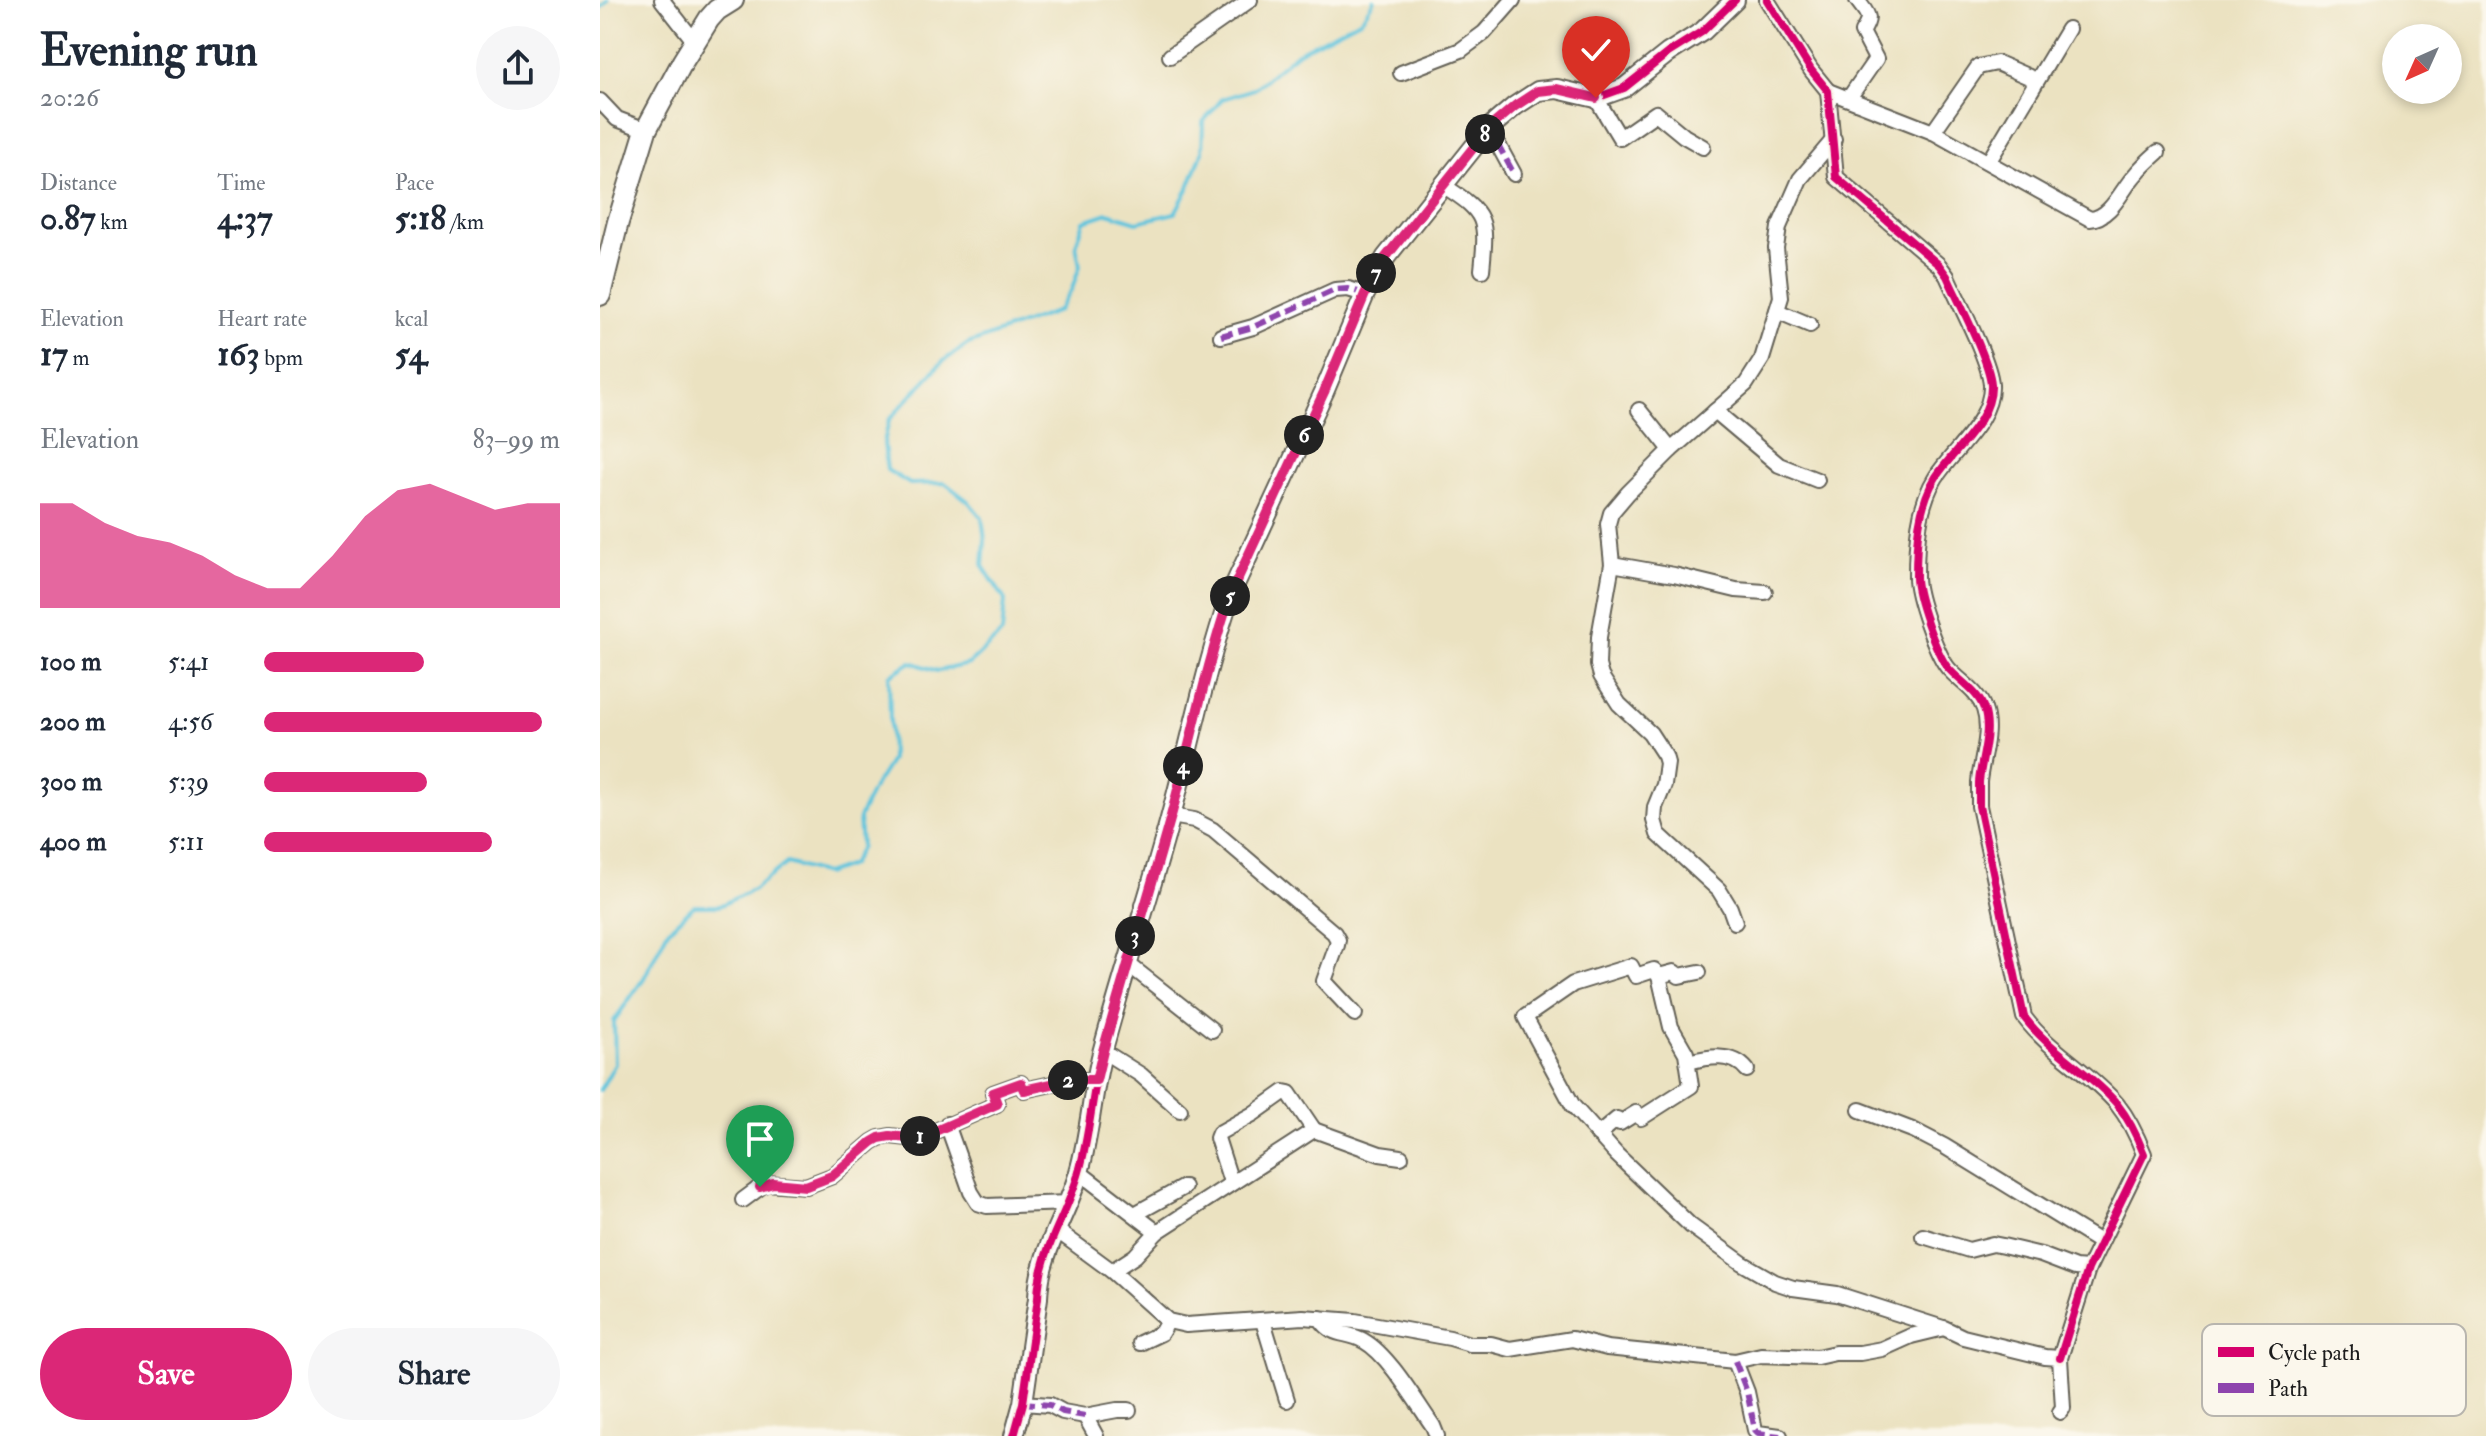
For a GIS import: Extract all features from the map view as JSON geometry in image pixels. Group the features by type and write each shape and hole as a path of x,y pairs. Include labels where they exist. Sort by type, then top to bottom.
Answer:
{"main road":[{"path":"600,295 646,130 695,42 717,10 733,0"}],"street":[{"path":"662,0 695,42"},
{"path":"1170,56 1250,0"},
{"path":"1401,73 1461,50 1484,33 1513,0"},
{"path":"1767,0 1811,70 1828,91 1837,180 1929,256 1947,276 1991,383 1985,409 1970,435 1936,477 1927,495 1921,515 1915,580 1936,649 1949,668 1981,701 1985,713 1987,724 1979,806 2024,1017 2036,1033 2116,1103 2136,1133 2144,1154 2088,1269 2060,1358 2063,1408 2060,1412"},
{"path":"1849,98 1876,59 1862,32 1869,17 1857,0"},
{"path":"1014,1436 1023,1403 1039,1281 1055,1229 1079,1172 1103,1051 1171,816 1208,666 1231,593 1324,392 1365,294 1386,257 1489,128 1515,106 1538,91 1557,89 1589,97 1624,88 1668,53 1703,31 1733,1"},
{"path":"1989,161 2068,29"},
{"path":"1933,132 1978,67 1997,63 2036,80"},
{"path":"1828,91 1933,132 2083,216 2098,218 2158,152"},
{"path":"1589,97 1620,138 1656,113 1703,147"},
{"path":"600,101 617,119 646,130"},
{"path":"1489,128 1514,174"},
{"path":"1735,922 1719,890 1658,834 1654,820 1655,807 1664,785 1665,756 1650,733 1619,704 1601,676 1598,665 1599,637 1612,564 1608,532 1611,513 1671,450 1746,384 1762,359 1781,297 1776,248 1779,227 1800,179 1834,139"},
{"path":"1444,186 1477,210 1486,235 1482,270"},
{"path":"1221,336 1253,327 1335,290 1348,289 1365,294"},
{"path":"1777,311 1810,325"},
{"path":"1639,410 1671,450"},
{"path":"1715,411 1779,465 1817,480"},
{"path":"1612,564 1736,590 1765,592"},
{"path":"1171,816 1194,820 1213,830 1334,933 1337,945 1324,981 1355,1014"},
{"path":"1128,964 1212,1030"},
{"path":"1598,1135 1617,1119 1620,1123 1636,1113 1641,1118 1691,1086 1686,1053 1671,1027 1659,976 1654,970 1636,976 1631,966 1573,984 1525,1017 1573,1106 1598,1135 1691,1226 1758,1273 1793,1288 1837,1294 1963,1337 2060,1358"},
{"path":"1659,976 1674,972 1679,976 1699,972"},
{"path":"1103,1051 1141,1075 1180,1110"},
{"path":"1688,1062 1728,1057 1747,1070"},
{"path":"743,1200 766,1183 806,1186 832,1176 879,1138 924,1136 997,1104 993,1093 1021,1083 1024,1090 1070,1080 1096,1080"},
{"path":"1231,1182 1217,1138 1224,1129 1253,1114 1284,1092 1289,1093 1314,1130 1380,1154 1401,1157"},
{"path":"1860,1110 1944,1146 2100,1242"},
{"path":"947,1124 971,1192 978,1203 987,1206 1068,1203"},
{"path":"1112,1271 1135,1256 1157,1232 1314,1130"},
{"path":"1079,1172 1157,1232"},
{"path":"1135,1214 1184,1187"},
{"path":"1055,1229 1112,1271 1168,1321 1186,1325 1320,1318 1379,1325 1510,1349 1572,1339 1607,1348 1735,1361 1761,1355 1817,1357 1860,1353 1882,1349 1911,1336 1944,1328"},
{"path":"1923,1236 1969,1250 1993,1244 2003,1246 2041,1255 2075,1268 2088,1269"},
{"path":"1320,1318 1330,1330 1364,1341 1393,1369 1437,1436"},
{"path":"1140,1343 1161,1333 1168,1321"},
{"path":"1263,1321 1287,1400"},
{"path":"1735,1361 1747,1392 1755,1430 1780,1436"},
{"path":"1023,1403 1050,1405 1063,1412 1085,1416 1129,1410"},
{"path":"1085,1416 1096,1436"}],"waterway":[{"path":"600,9 608,0"},
{"path":"600,1090 615,1064 614,1021 644,978 668,930 694,906 719,906 754,889 787,863 825,874 851,865 861,847 859,818 891,760 889,676 911,662 937,671 969,664 1002,633 1005,600 983,566 985,540 982,518 968,501 945,483 910,484 887,470 884,443 889,420 942,362 968,344 1058,311 1072,289 1080,266 1076,245 1084,221 1108,213 1137,222 1175,213 1202,153 1203,122 1222,99 1254,89 1298,52 1362,19 1374,0"}],"marked path":[{"path":"1489,128 1514,174"},
{"path":"1221,336 1253,327 1335,290 1348,289 1365,294"},
{"path":"1735,1361 1747,1392 1755,1430 1780,1436"},
{"path":"1023,1403 1050,1405 1063,1412 1085,1416"}],"cycle path":[{"path":"1014,1436 1023,1403 1043,1265 1079,1172 1102,1053 1163,845 1222,620 1231,593 1324,392 1365,294 1386,257 1489,128 1515,106 1538,91 1557,89 1596,98 1624,88 1668,53 1703,31 1735,0"},
{"path":"1767,0 1811,70 1828,91 1836,177 1939,265 1947,276 1989,373 1990,397 1986,410 1936,477 1925,500 1916,564 1919,597 1943,661 1978,697 1984,709 1986,736 1979,806 2024,1017 2046,1041 2117,1104 2144,1154 2088,1269 2060,1358"}],"route":[{"path":"760,1187 766,1183 806,1186 832,1176 879,1138 924,1136 997,1104 993,1093 1021,1083 1024,1090 1070,1080 1096,1080 1171,816 1208,666 1231,593 1324,392 1365,294 1386,257 1415,218 1489,128 1538,91 1557,89 1596,98"}]}
